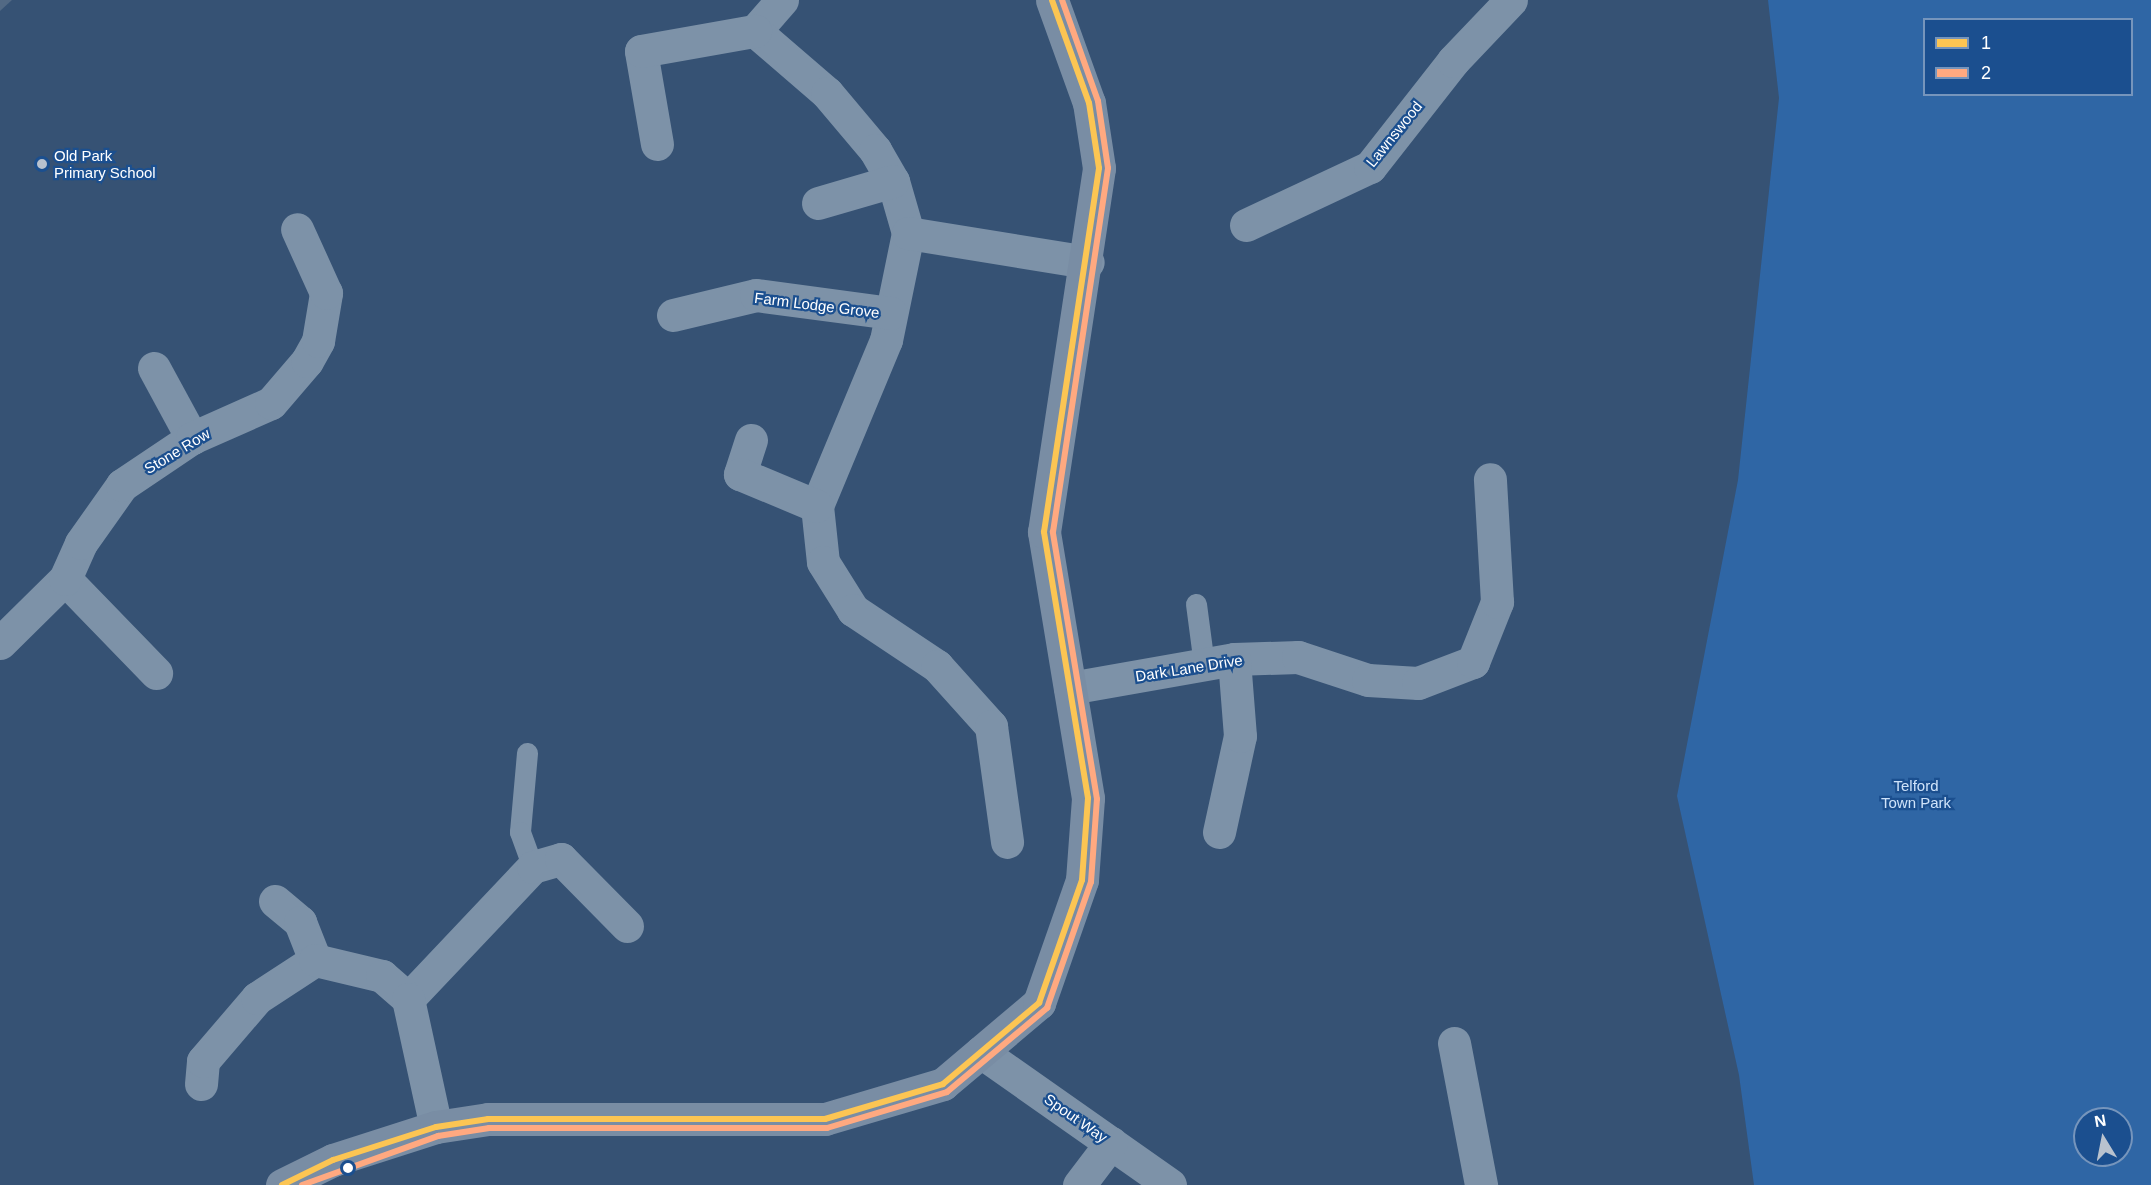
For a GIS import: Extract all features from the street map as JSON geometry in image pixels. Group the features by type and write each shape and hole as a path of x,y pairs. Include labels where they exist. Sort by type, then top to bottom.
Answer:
{"street":[{"path":"657,144 641,51 755,31 782,0"},
{"path":"282,1185 333,1161 436,1127 551,1115 825,1119 943,1084 1039,1003 1082,880 1088,798 1044,532 1088,262 1099,168 1089,103 1052,0"},
{"name":"Lawnswood","path":"1246,225 1370,167 1453,61 1511,0"},
{"name":"Farm Lodge Grove","path":"755,31 827,93 875,150 893,181 908,233 886,340 817,506 823,562 853,610 937,666 991,726 1007,842"},
{"path":"818,203 893,181"},
{"name":"Stone Row","path":"0,643 65,579 81,543 122,485 192,438 271,403 318,341 326,293 297,229"},
{"path":"908,233 1088,262"},
{"name":"Farm Lodge Grove","path":"673,315 756,295 891,314"},
{"path":"154,368 192,438"},
{"path":"751,440 740,474 817,506"},
{"name":"Dark Lane Drive","path":"1070,688 1219,662 1298,657 1368,680 1418,683 1473,662 1497,602 1490,479"},
{"path":"65,579 156,673"},
{"path":"1219,662 1240,736 1219,832"},
{"path":"408,999 533,867 561,859 627,926"},
{"path":"275,901 300,922 315,960"},
{"path":"201,1084 202,1061 256,998 315,960 382,976 408,999 436,1127"},
{"path":"1454,1043 1481,1185"},
{"name":"Spout Way","path":"981,1052 1170,1185"},
{"path":"1079,1185 1111,1143"}],"lane":[{"path":"1196,604 1219,662"},
{"path":"526,753 520,832 533,867"}],"green space":[{"name":"Telford Town Park","path":"1768,0 2151,0 2151,1185 1754,1185 1739,1075 1677,796 1738,480 1779,98"}],"building":[{"path":"0,0 12,0 0,11"}],"transit line":[{"name":"1","path":"282,1185 333,1160 436,1127 488,1119 825,1119 943,1084 1039,1003 1082,880 1088,798 1044,532 1099,168 1089,103 1052,0"},
{"name":"2","path":"302,1185 438,1136 489,1128 827,1128 947,1092 1047,1008 1091,882 1097,799 1053,532 1108,168 1098,101 1062,0"}],"place":[{"name":"Old Park Primary School","path":"42,164"}]}
